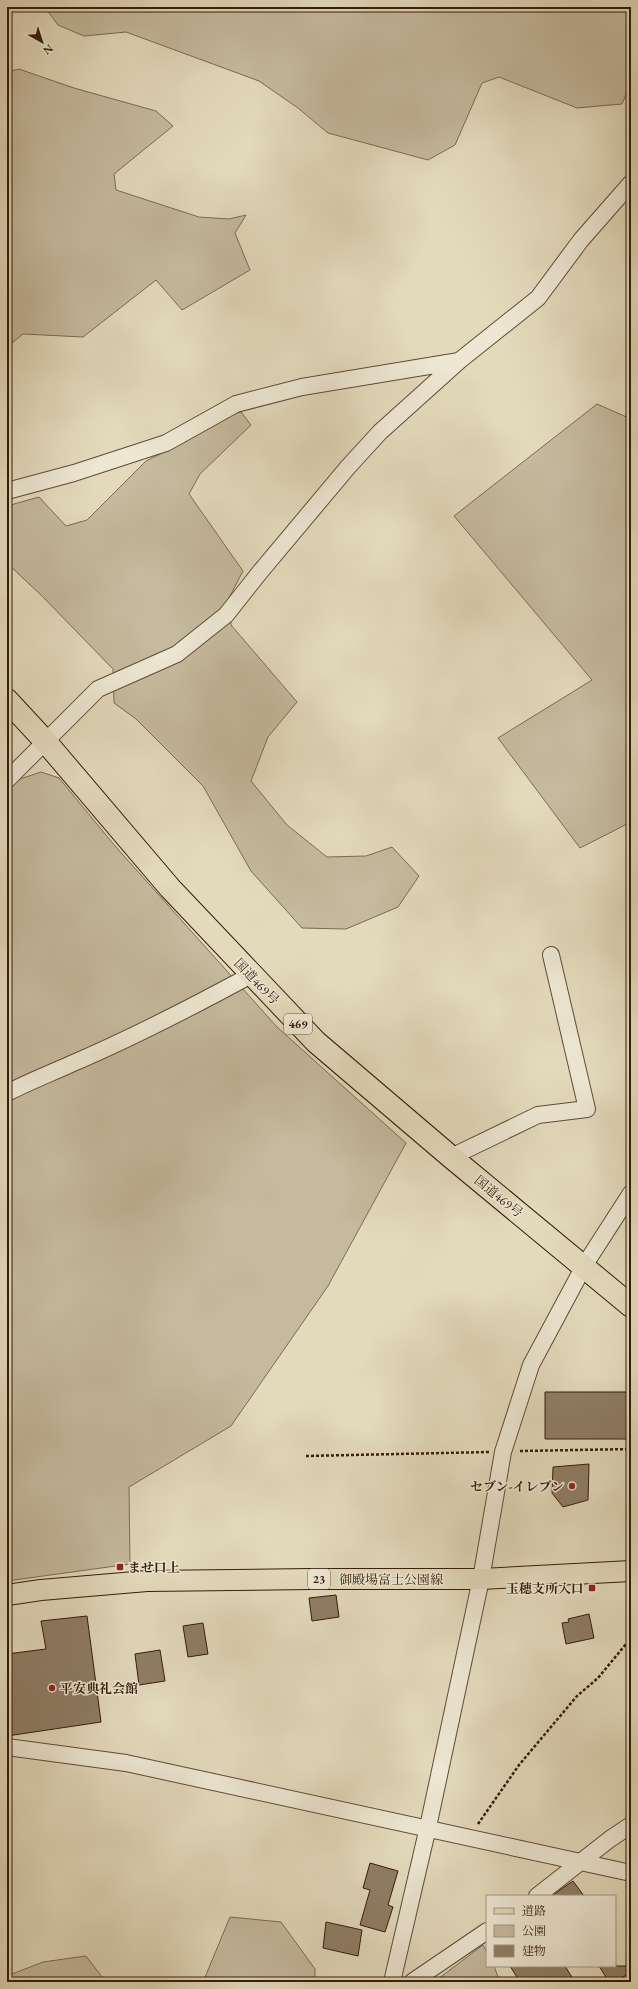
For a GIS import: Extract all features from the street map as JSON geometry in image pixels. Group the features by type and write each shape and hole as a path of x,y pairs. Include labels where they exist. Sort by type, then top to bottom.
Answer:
{"highway":[{"name":"国道469号","path":"7,700 45,740 170,888 316,1042 451,1157 631,1306"}],"main road":[{"name":"御殿場富士公園線","path":"7,1595 42,1590 147,1581 311,1578 481,1579 631,1571"}],"street":[{"path":"7,780 45,740 98,689 177,654 226,615 260,572 380,432 459,361 538,298 581,240 631,183"},
{"path":"7,491 74,473 166,442 236,404 302,387 459,361"},
{"path":"451,1157 538,1115 588,1108 570,1040 551,955"},
{"path":"7,1093 37,1078 85,1058 251,975"},
{"path":"392,1982 428,1827 481,1579 503,1452 531,1365 584,1266 631,1192"},
{"path":"7,1747 126,1763 428,1827 631,1873"},
{"path":"538,1895 631,1825"},
{"path":"412,1982 486,1932"}],"path":[{"path":"306,1456 631,1449"},
{"path":"470,1837 518,1765 577,1696 598,1678 631,1638"}],"green space":[{"path":"45,7 631,7 631,83 622,104 577,108 499,77 482,83 455,145 428,160 328,133 298,108 259,81 126,32 84,36 58,25"},
{"path":"19,69 74,88 156,111 173,126 114,174 116,190 199,217 229,219 246,215 235,233 250,270 182,310 156,280 83,337 23,334 7,347 7,72"},
{"path":"597,404 631,419 631,822 580,848 498,738 592,680 454,516"},
{"path":"241,412 251,425 200,474 189,494 243,571 230,596 231,625 297,702 268,737 251,781 287,825 327,857 366,856 392,847 419,876 398,907 346,929 302,928 251,871 203,786 136,719 114,703 113,669 42,596 7,563 7,506 39,497 66,526 87,520 146,461 182,443 223,416"},
{"path":"41,772 59,778 115,846 277,1027 406,1143 328,1286 231,1426 129,1487 130,1564 7,1581 7,777 11,782"},
{"path":"230,1917 281,1922 315,1969 315,1982 203,1982"},
{"path":"483,1945 486,1951 486,1967 494,1967 500,1982 434,1982"},
{"path":"86,1956 106,1982 7,1982 7,1976 43,1962"}],"building":[{"path":"545,1392 631,1392 631,1439 545,1439"},
{"path":"589,1464 588,1500 563,1507 552,1493 553,1467"},
{"path":"336,1595 339,1617 312,1621 309,1598"},
{"path":"589,1614 594,1638 566,1644 562,1623 569,1622 568,1619"},
{"name":"平安典礼会館","path":"87,1616 101,1722 7,1736 7,1654 46,1649 41,1621"},
{"path":"203,1623 208,1654 188,1657 183,1626"},
{"path":"160,1650 165,1681 139,1685 135,1654"},
{"path":"370,1863 398,1871 388,1905 393,1907 385,1932 360,1925 370,1890 363,1888"},
{"path":"573,1881 583,1895 553,1895"},
{"path":"326,1922 362,1930 358,1956 323,1948"},
{"path":"631,1966 631,1972 615,1982 609,1982 600,1967"},
{"path":"511,1967 566,1967 575,1982 520,1982"}],"place":[{"name":"セブン-イレブン","path":"572,1486"},
{"name":"ませ口上","path":"120,1567"},
{"name":"玉穂支所入口","path":"592,1588"},
{"name":"平安典礼会館","path":"52,1688"}]}
